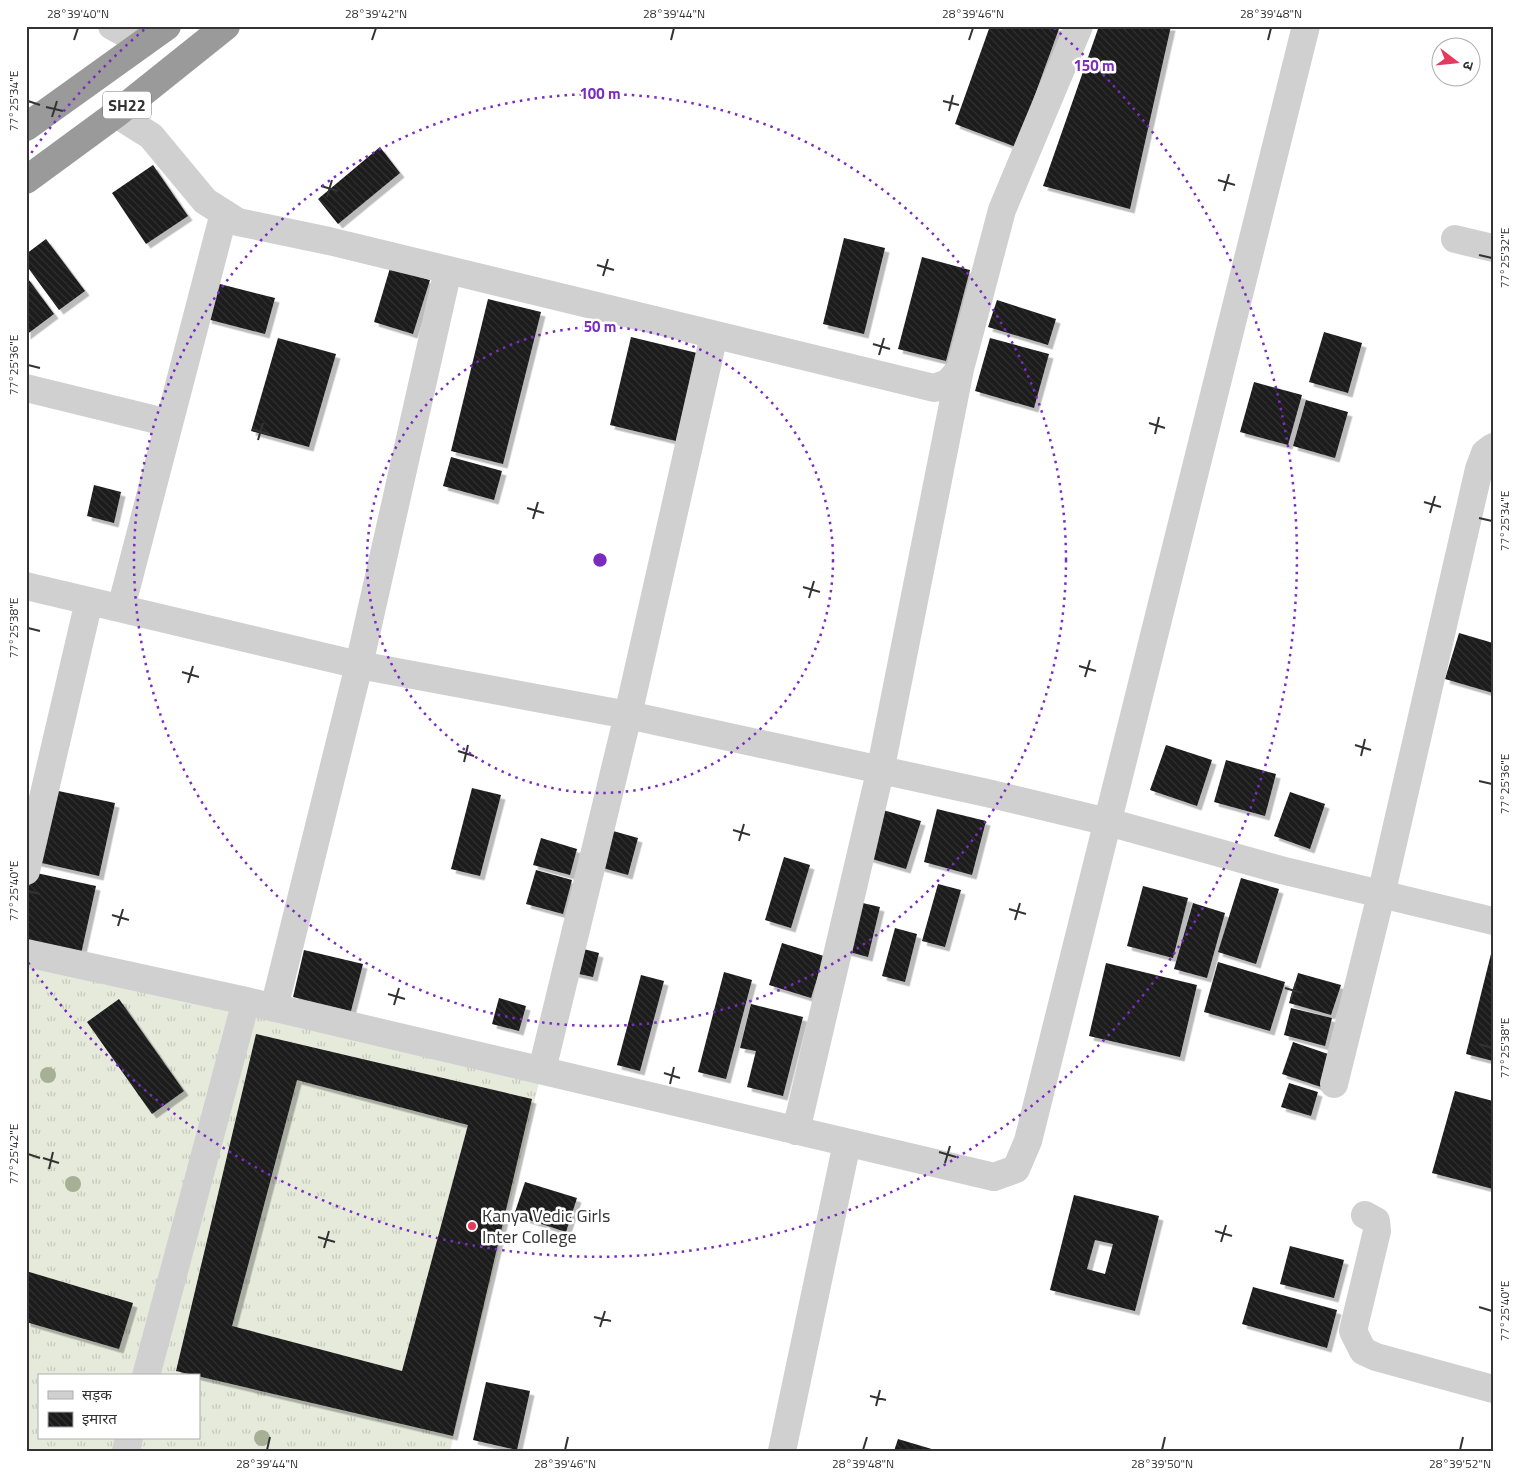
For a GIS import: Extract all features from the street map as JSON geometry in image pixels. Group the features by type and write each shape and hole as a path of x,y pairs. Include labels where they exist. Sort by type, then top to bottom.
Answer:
{"highway":[{"path":"26,127 167,26"},
{"name":"SH22","path":"26,180 116,114 226,26"}],"street":[{"path":"112,26 143,44"},
{"path":"796,1131 880,772 960,369 1002,210 1079,26"},
{"path":"26,953 246,1001 994,1177 1016,1169 1028,1141 1306,26"},
{"path":"116,114 152,136 205,201 238,222 329,241 934,388 948,383 960,369"},
{"path":"122,608 224,213"},
{"path":"1455,239 1493,248"},
{"path":"274,1008 359,665 448,270"},
{"path":"542,1070 628,716 714,335"},
{"path":"26,388 169,423"},
{"path":"1334,1084 1381,894 1479,469 1485,454 1493,446"},
{"path":"26,586 359,665 628,716 880,772 987,793 1108,822 1381,894 1493,921"},
{"path":"26,871 89,601"},
{"path":"147,1374 246,1001"},
{"path":"782,1451 847,1143"},
{"path":"1365,1215 1376,1221 1377,1231 1353,1331 1363,1351 1376,1357 1493,1389"}],"green space":[{"path":"26,953 542,1070 450,1451 26,1451"}],"building":[{"path":"990,26 1060,26 1016,147 955,124"},
{"path":"1099,26 1171,26 1130,209 1043,186"},
{"path":"380,147 400,173 338,224 318,199"},
{"path":"153,165 188,216 146,244 112,193"},
{"path":"844,238 885,248 864,334 823,324"},
{"path":"46,239 85,291 59,310 26,265 26,254"},
{"path":"922,257 970,270 946,361 898,349"},
{"path":"390,268 430,280 413,334 374,322"},
{"path":"26,276 54,314 26,335"},
{"path":"216,283 275,298 265,334 207,319"},
{"path":"488,299 541,312 503,464 451,451"},
{"path":"997,300 1056,319 1048,345 988,327"},
{"path":"1324,332 1362,343 1348,393 1309,382"},
{"path":"631,337 697,353 676,441 610,425"},
{"path":"278,338 336,354 309,447 251,431"},
{"path":"990,338 1049,354 1034,408 975,391"},
{"path":"1254,382 1302,395 1288,445 1240,432"},
{"path":"1306,400 1348,412 1335,458 1293,446"},
{"path":"451,457 502,471 494,500 443,486"},
{"path":"94,485 121,492 114,523 87,516"},
{"path":"1459,633 1493,643 1493,693 1445,679"},
{"path":"1166,745 1212,760 1197,806 1150,790"},
{"path":"1226,760 1276,774 1265,816 1214,802"},
{"path":"472,788 501,795 480,876 451,869"},
{"path":"49,789 115,803 99,876 33,861"},
{"path":"1290,792 1325,804 1310,849 1274,836"},
{"path":"876,808 921,821 906,869 862,856"},
{"path":"937,809 986,821 972,875 924,862"},
{"path":"606,829 638,838 628,875 596,866"},
{"path":"541,838 577,849 570,875 533,865"},
{"path":"784,857 810,865 791,928 765,920"},
{"path":"536,870 572,880 563,914 526,904"},
{"path":"32,872 96,886 79,963 26,952 26,900"},
{"path":"1241,878 1279,889 1256,964 1218,952"},
{"path":"938,884 961,890 945,947 922,941"},
{"path":"1143,886 1188,898 1173,958 1127,946"},
{"path":"854,901 880,907 868,957 842,950"},
{"path":"1193,903 1225,913 1207,978 1174,969"},
{"path":"895,928 917,934 905,982 882,976"},
{"path":"782,943 824,956 811,998 769,985"},
{"path":"576,947 599,953 593,977 570,972"},
{"path":"304,950 363,964 351,1011 293,997"},
{"path":"1493,951 1493,1061 1466,1054"},
{"path":"1218,962 1285,982 1270,1031 1204,1012"},
{"path":"1106,963 1197,985 1180,1057 1089,1036"},
{"path":"724,972 752,980 726,1079 698,1072"},
{"path":"1298,973 1341,985 1331,1015 1289,1003"},
{"path":"641,975 664,981 640,1071 617,1065"},
{"path":"499,998 526,1006 519,1031 492,1024"},
{"path":"119,999 184,1091 152,1114 87,1022"},
{"path":"751,1004 803,1017 783,1096 747,1087 756,1051 740,1048"},
{"path":"1291,1008 1332,1018 1325,1046 1284,1035"},
{"name":"Kanya Vedic Girls Inter College","path":"256,1034 532,1099 453,1436 200,1377 200,1374 176,1371","holes":["297,1080 468,1125 402,1371 232,1326"]},
{"path":"1293,1042 1331,1055 1321,1087 1282,1074"},
{"path":"1289,1083 1318,1092 1311,1116 1281,1107"},
{"path":"1455,1091 1493,1101 1493,1189 1432,1173"},
{"path":"525,1182 577,1198 566,1232 514,1215"},
{"path":"1074,1195 1159,1216 1135,1311 1050,1290","holes":["1095,1240 1113,1244 1105,1274 1087,1269"]},
{"path":"1290,1246 1344,1260 1334,1298 1280,1284"},
{"path":"26,1271 133,1303 119,1349 26,1322"},
{"path":"1253,1287 1337,1310 1327,1348 1242,1324"},
{"path":"486,1382 530,1391 517,1450 473,1440"},
{"path":"898,1439 935,1450 935,1451 894,1451"}],"place":[{"name":"Kanya Vedic Girls Inter College","path":"472,1226"}]}
